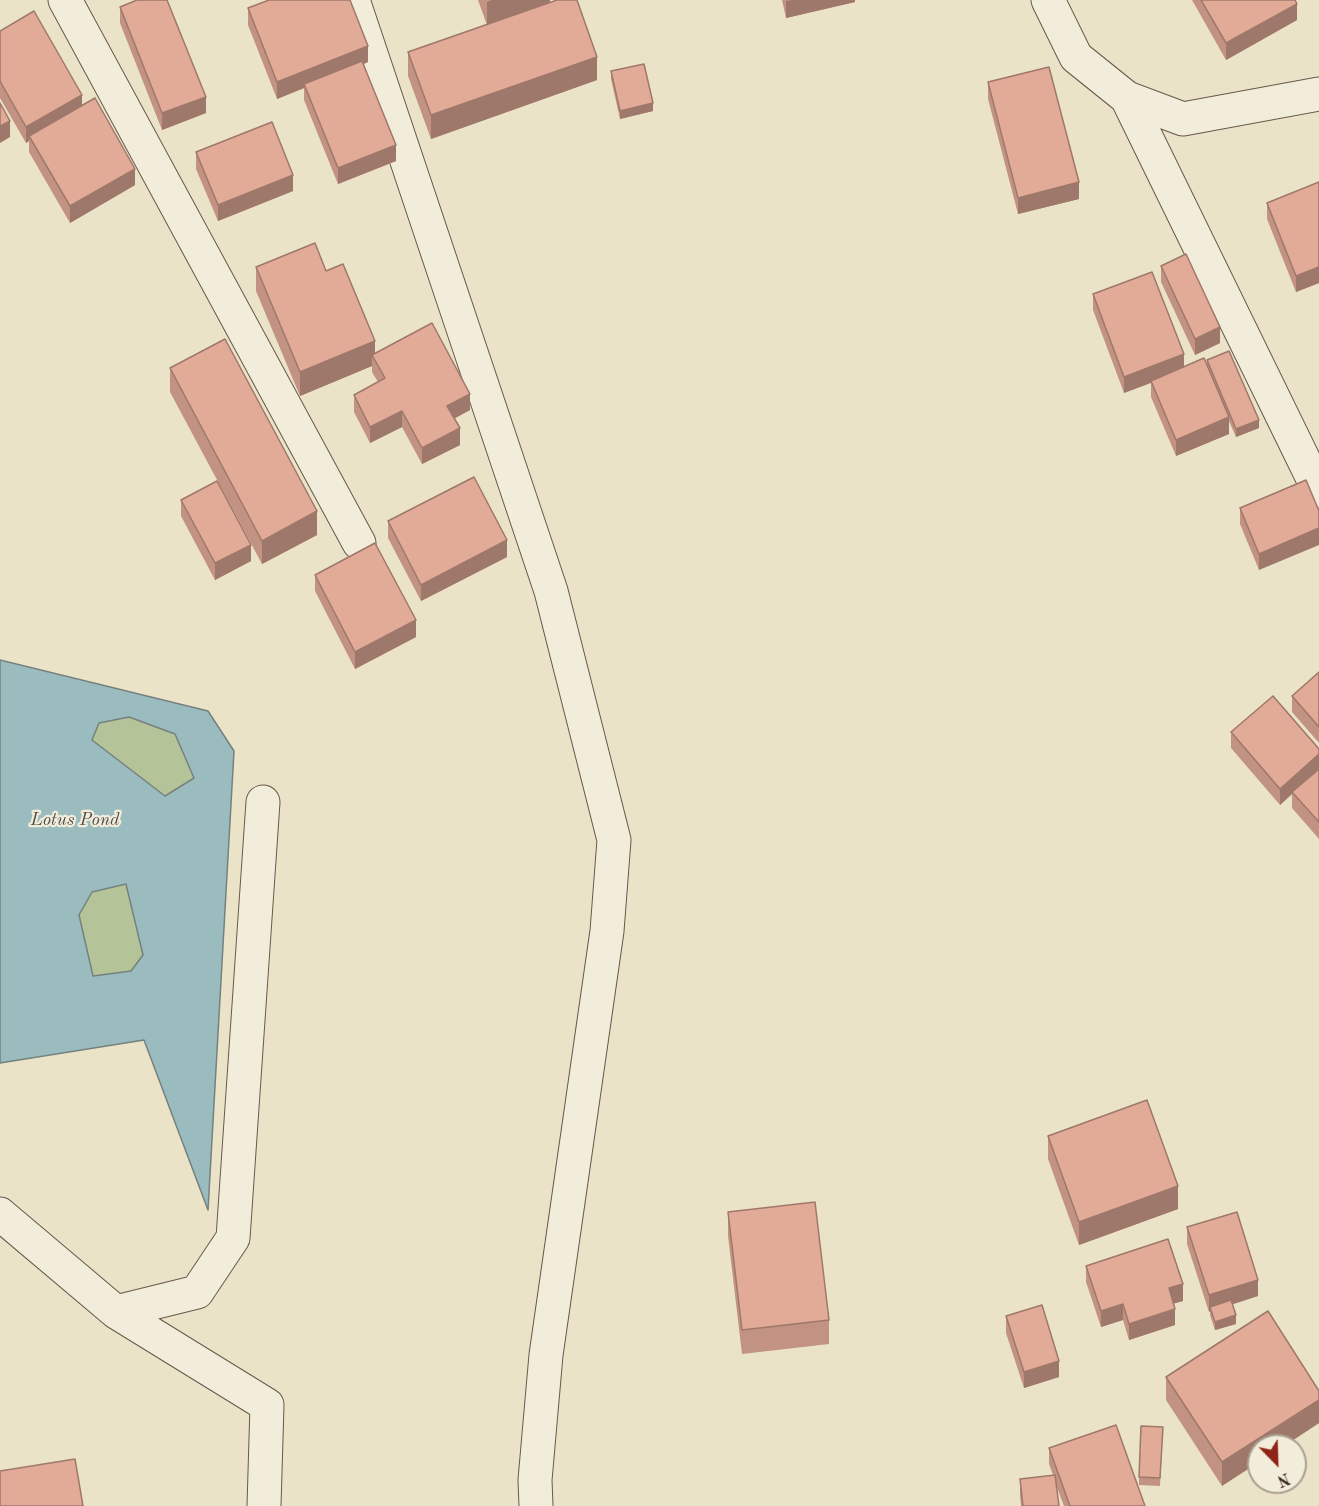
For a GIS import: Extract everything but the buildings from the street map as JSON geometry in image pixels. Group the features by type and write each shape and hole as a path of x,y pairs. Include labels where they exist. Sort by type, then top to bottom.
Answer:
{"street":[{"path":"65,0 359,543"},
{"path":"353,0 551,591 614,840 607,931 546,1355 535,1480 536,1506"},
{"path":"1048,0 1076,57 1127,98 1183,119 1319,94"},
{"path":"1127,98 1319,491"},
{"path":"116,1312 197,1292 232,1238 263,802"},
{"path":"0,1214 116,1312 267,1405 264,1506"}],"green space":[{"path":"129,717 175,734 194,777 165,796 92,740 99,723"},
{"path":"126,883 143,955 132,971 93,976 79,915 92,892"}],"water":[{"name":"Lotus Pond","path":"0,660 208,711 234,751 208,1210 144,1040 0,1063","holes":["129,717 175,734 194,778 165,796 92,740 99,723","126,884 143,955 131,971 93,976 79,915 92,892"]}]}
